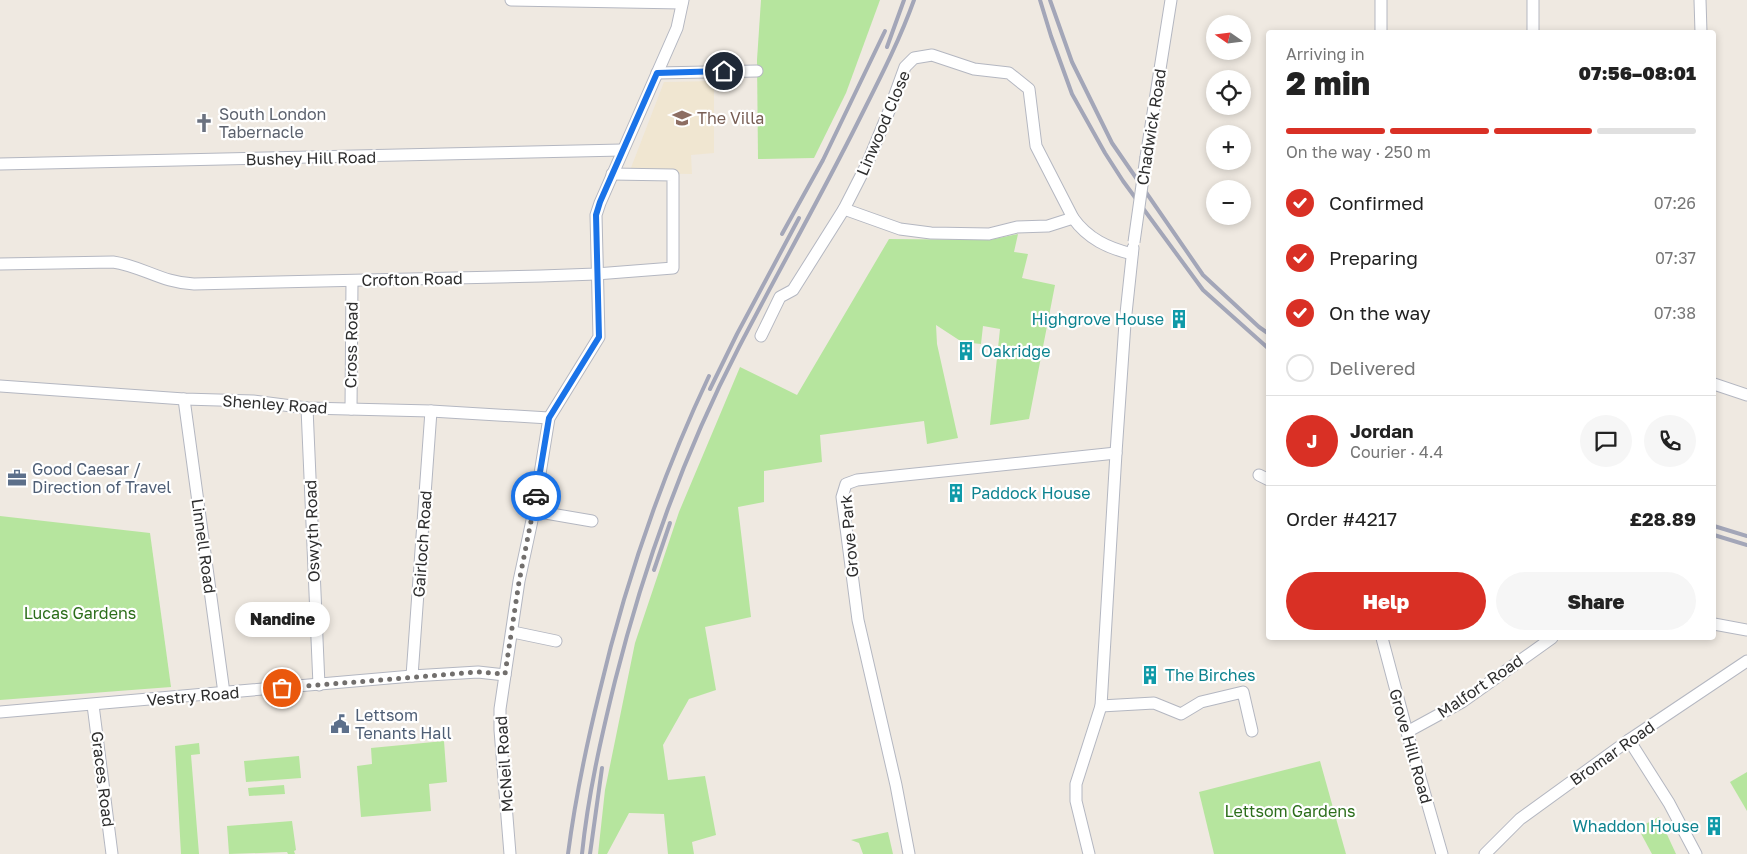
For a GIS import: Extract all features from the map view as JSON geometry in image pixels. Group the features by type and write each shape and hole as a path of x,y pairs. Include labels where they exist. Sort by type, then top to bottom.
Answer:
{"street":[{"path":"511,0 682,1 677,28 622,150 596,215 599,337 549,418"},
{"name":"Chadwick Road","path":"1132,254 1171,0"},
{"path":"1381,0 1381,30"},
{"path":"1533,0 1533,30"},
{"path":"1700,0 1701,30"},
{"name":"Linwood Close","path":"761,336 780,297 793,290 844,209 870,155 905,67 914,58 932,55 974,69 1009,73 1029,89 1036,146 1072,218 1080,228 1094,239 1111,248 1132,254"},
{"path":"657,73 757,71"},
{"name":"Bushey Hill Road","path":"0,164 622,150"},
{"name":"Crofton Road","path":"0,264 124,263 168,280 194,284 596,274 673,268 673,175 612,174"},
{"path":"844,209 900,229 932,233 989,234 1017,226 1048,226 1072,218"},
{"path":"1089,854 1076,801 1076,784 1101,706 1116,453 1132,254"},
{"name":"Cross Road","path":"350,408 352,281"},
{"path":"1716,385 1747,395"},
{"name":"Shenley Road","path":"0,386 184,399 253,401 307,408 431,411 549,418"},
{"name":"Linnell Road","path":"184,399 224,693"},
{"name":"Oswyth Road","path":"307,408 319,685"},
{"name":"Gairloch Road","path":"412,676 431,411"},
{"name":"McNeil Road","path":"510,854 500,709 519,582 534,511 549,418"},
{"name":"Grove Park","path":"909,854 896,785 858,620 842,497 846,484 857,480 1116,453"},
{"path":"534,511 592,521"},
{"path":"1716,624 1747,630"},
{"path":"512,632 556,641"},
{"name":"Grove Hill Road","path":"1383,640 1442,854"},
{"name":"Malfort Road","path":"1407,732 1462,702 1549,640"},
{"name":"Bromar Road","path":"1485,854 1520,819 1629,740 1747,661"},
{"name":"Vestry Road","path":"0,712 412,676 478,672 505,674"},
{"path":"1101,706 1154,703 1181,714 1201,702 1243,692 1252,731"},
{"name":"Graces Road","path":"94,705 112,854"},
{"path":"1629,740 1669,803 1696,854"}],"shaded area":[{"name":"The Villa","path":"714,81 714,153 691,155 692,174 629,173 664,82"}],"green space":[{"path":"761,0 880,0 846,93 814,158 758,159 757,60"},
{"path":"1018,234 1014,252 1028,254 1022,278 1055,285 1029,419 990,425 1000,329 983,326 981,344 962,342 936,325 937,344 958,438 927,444 924,421 820,435 822,462 764,471 764,502 738,507 751,617 705,627 716,690 689,699 663,745 668,780 705,776 716,835 692,842 694,854 668,854 664,814 629,813 607,854 598,854 605,790 635,643 679,512 740,367 797,395 889,239 989,240"},
{"name":"Lucas Gardens","path":"0,516 150,533 171,687 0,700"},
{"path":"444,741 447,782 429,784 431,811 361,817 357,766 372,764 371,748"},
{"path":"199,743 200,754 191,755 199,854 181,854 175,746"},
{"path":"299,756 301,778 246,782 244,761"},
{"name":"Lettsom Gardens","path":"1320,761 1346,854 1214,854 1199,792"},
{"path":"1747,772 1747,811 1730,782"},
{"path":"284,785 285,794 249,796 248,788"},
{"path":"1659,817 1676,854 1652,854 1638,828"},
{"path":"292,821 295,854 288,854 287,852 229,854 227,826"},
{"path":"888,832 893,854 863,854 859,843 851,840"}],"railway":[{"path":"887,47 904,0"},
{"path":"582,854 596,767 626,638 652,553 683,469 739,347 881,77 914,0"},
{"path":"1040,0 1072,94 1123,181 1203,290 1266,346"},
{"path":"1050,0 1072,62 1112,143 1203,275 1266,332"},
{"path":"782,234 823,160 885,31"},
{"path":"710,389 799,218"},
{"path":"568,854 585,754 620,612 645,532 675,454 709,376"},
{"path":"654,570 670,523"},
{"path":"1716,527 1747,536"},
{"path":"1716,536 1747,545"},
{"path":"590,854 602,768"}],"way so far":[{"path":"282,688 412,676 478,672 505,674 519,582 536,496"}],"place":[{"name":"The Villa","path":"682,118"},
{"name":"South London Tabernacle","path":"204,123"},
{"name":"Highgrove House","path":"1179,319"},
{"name":"Oakridge","path":"966,351"},
{"name":"Good Caesar / Direction of Travel","path":"17,478"},
{"name":"Paddock House","path":"956,493"},
{"name":"The Birches","path":"1150,675"},
{"name":"Nandine","path":"282,688"},
{"name":"Lettsom Tenants Hall","path":"340,724"},
{"name":"Whaddon House","path":"1714,826"}],"route":[{"path":"536,496 549,418 599,337 596,215 617,162 657,73 724,71"}]}
